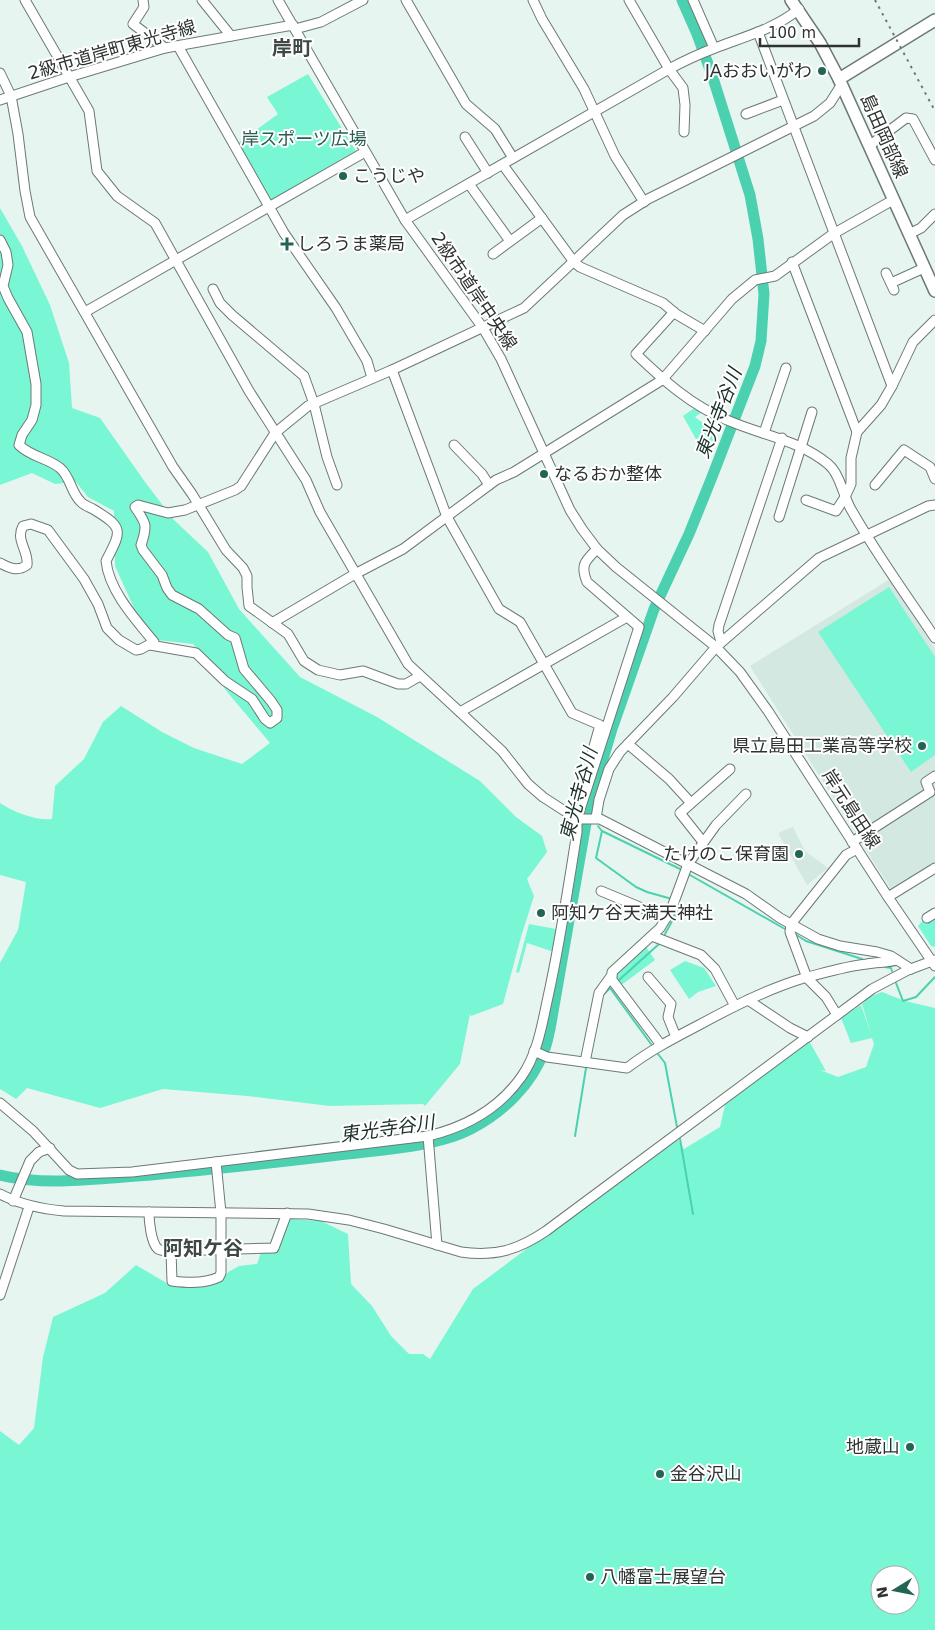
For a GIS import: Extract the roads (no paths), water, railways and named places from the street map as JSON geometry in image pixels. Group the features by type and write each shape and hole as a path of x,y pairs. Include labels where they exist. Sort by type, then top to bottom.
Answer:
{"main road":[{"name":"島田岡部線","path":"795,4 820,43 841,82 935,291"},
{"path":"841,82 935,20"}],"street":[{"path":"25,0 89,111 97,171 117,196 155,223 213,329 275,433 306,480 320,512 408,664 502,751 528,784 543,797 578,815 596,818 688,864 746,894 791,924 829,943 852,949 877,952 897,960 911,969"},
{"path":"143,0 144,7 133,24 165,48"},
{"path":"202,0 231,36"},
{"name":"2級市道岸中央線","path":"278,0 404,220 483,328 501,359 570,510 597,549 616,567 648,592"},
{"name":"2級市道岸町東光寺線","path":"0,100 165,48 321,22 363,0"},
{"path":"406,0 466,104 495,130 513,158"},
{"path":"533,0 542,19 584,89 615,156 644,202"},
{"path":"629,0 682,88 685,105 684,132"},
{"path":"693,0 711,50"},
{"path":"404,220 669,69 694,56 758,32 790,16 795,4"},
{"path":"758,32 782,100 892,386"},
{"path":"178,46 284,233 336,308 367,361 372,378"},
{"path":"0,73 11,96 30,217 173,467 226,550 243,568 247,576 249,606 288,634 304,661 318,670 340,675 363,671 398,684 406,684 420,676"},
{"path":"150,645 196,653 225,681 252,699 270,723 277,718 277,710 271,701 244,669 235,638 228,635 199,609 172,595 167,588 162,575 140,545 146,531 146,522 135,506 138,505 168,513 185,510 235,490 241,486 275,433 308,406 392,370 524,308 623,215 644,202 793,128 830,103 841,82"},
{"path":"746,114 782,100"},
{"path":"870,146 906,118 913,119 935,160"},
{"path":"465,136 488,173"},
{"path":"85,312 365,152"},
{"path":"503,165 574,262 580,267 664,303 674,312 705,331"},
{"path":"469,184 510,241"},
{"path":"272,623 355,574 402,549 496,480 514,472 662,380 732,300 755,280 775,276 792,262 834,234 893,200"},
{"path":"909,234 921,228 935,214"},
{"path":"493,254 542,218"},
{"path":"0,240 6,252 8,265 3,286 27,332 36,384 36,405 32,420 22,435 20,446 26,452 59,466 80,501 112,520 117,530 118,538 106,561 112,582 130,613 154,642 136,650 113,635 107,628 98,604 84,579 48,530 31,524 23,526 20,532 20,540 28,560 27,565 22,569 14,569 0,563"},
{"path":"792,262 857,432"},
{"path":"886,273 893,286 924,268"},
{"path":"213,289 220,303 232,315 304,376 314,404 326,458 337,485"},
{"path":"674,312 636,354 662,380 708,412 740,426 782,438 826,462 833,469 850,509 866,535 935,638"},
{"path":"806,500 836,511 851,484 851,458 857,432 880,405 892,386 913,342 935,320"},
{"path":"764,433 786,368"},
{"path":"0,1103 33,1131 69,1170 77,1174 132,1172 428,1136 462,1126 500,1101 523,1075 536,1052 557,957 577,832 577,804 600,724 572,713 520,622 499,609 447,517 392,370"},
{"path":"779,516 812,412"},
{"path":"719,645 719,625 782,438"},
{"path":"454,445 482,474 489,485"},
{"path":"875,485 904,450 930,467 935,479"},
{"path":"596,818 599,800 609,769 620,752 673,697 719,645 819,558 928,506 935,505"},
{"path":"578,815 639,627 586,582 583,566 597,549"},
{"name":"岸元島田線","path":"648,592 719,645 740,672 768,711 888,897 934,962"},
{"path":"460,712 627,617"},
{"path":"628,744 669,779 691,803"},
{"path":"703,842 680,813 730,769"},
{"path":"837,1015 826,997 807,978 790,932 791,924 855,845 930,792 926,782 935,776"},
{"path":"585,1062 599,993 612,975 612,972 660,928 680,888 688,864 716,825 746,794"},
{"path":"888,897 935,868"},
{"path":"601,891 666,918"},
{"path":"652,936 701,955 715,969 735,1006"},
{"path":"536,1052 548,1057 627,1068 642,1056 661,1045 748,1000 807,978 866,964 897,960"},
{"path":"0,1194 29,1207 64,1211 287,1213 327,1216 384,1228 461,1252 485,1254 511,1250 533,1240 872,989 911,969 934,962"},
{"path":"612,975 612,980 661,1045"},
{"path":"648,977 671,1004 668,1017 676,1037"},
{"path":"748,1000 790,1028 808,1037"},
{"path":"428,1136 437,1245"},
{"path":"13,1201 30,1161 34,1156 50,1148"},
{"path":"171,1251 172,1281 189,1283 214,1280 219,1277 221,1273 221,1212 216,1162"},
{"path":"0,1295 29,1207"},
{"path":"149,1212 150,1227 156,1247 160,1250 171,1251 274,1248 287,1213"}],"waterway":[{"name":"東光寺谷川","path":"0,1175 46,1181 93,1179 227,1168 421,1145 440,1141 471,1129 494,1115 515,1097 539,1063 550,1029 589,806 612,729 654,609 689,534 712,477 755,366 761,341 764,294 758,239 750,195 712,75 682,0"},
{"name":"東光寺谷川","path":"588,811 592,817"},
{"path":"598,826 602,831 680,869"},
{"path":"602,831 596,858 636,887 672,899"},
{"path":"690,875 785,929"},
{"path":"665,934 677,910"},
{"path":"795,934 806,941 862,959"},
{"path":"619,980 659,944"},
{"path":"885,967 891,968 892,971"},
{"path":"896,983 903,1001 916,997 935,977"},
{"path":"603,995 610,988 651,1044"},
{"path":"658,1054 665,1063 677,1127"},
{"path":"575,1136 586,1068"},
{"path":"680,1139 693,1214"}],"railway":[{"path":"875,0 935,111"}],"place":[{"name":"JAおおいがわ","path":"822,71"},
{"name":"こうじや","path":"343,176"},
{"name":"しろうま薬局","path":"287,244"},
{"name":"なるおか整体","path":"544,474"},
{"name":"県立島田工業高等学校","path":"922,746"},
{"name":"たけのこ保育園","path":"799,854"},
{"name":"阿知ケ谷天満天神社","path":"541,913"},
{"name":"地蔵山","path":"910,1447"},
{"name":"金谷沢山","path":"660,1474"},
{"name":"八幡富士展望台","path":"590,1577"}],"district":[{"name":"岸町","path":"292,48"},
{"name":"阿知ケ谷","path":"203,1248"}],"park label":[{"name":"岸スポーツ広場","path":"304,139"}]}
